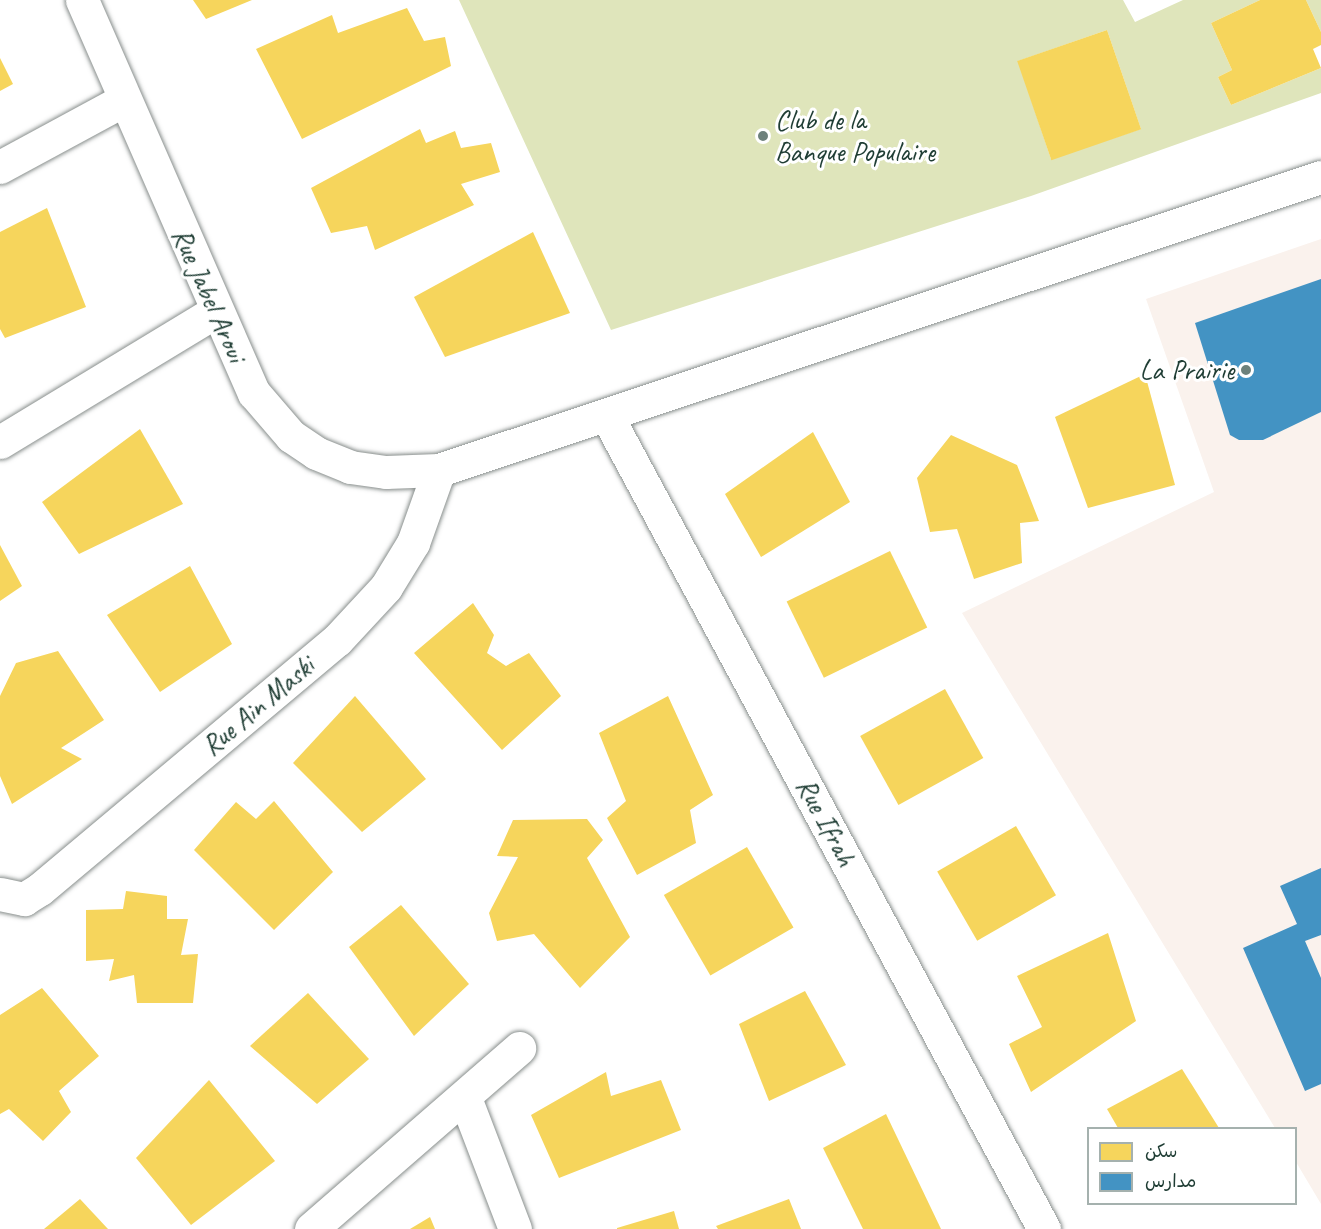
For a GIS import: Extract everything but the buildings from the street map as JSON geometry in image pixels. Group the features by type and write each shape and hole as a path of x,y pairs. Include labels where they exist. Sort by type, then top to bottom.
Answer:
{"street":[{"name":"Rue Jabel Aroui","path":"82,0 215,312 254,393 291,436 316,453 350,467 386,472 439,470 1321,177"},
{"path":"0,167 124,100"},
{"path":"0,442 215,312"},
{"name":"Rue Ifrah","path":"607,416 1044,1229"},
{"name":"Rue Ain Maski","path":"12,897 337,640 386,587 413,543 439,470"},
{"path":"310,1229 465,1098 519,1048"},
{"path":"465,1098 514,1229"}],"shaded area":[{"path":"1321,239 1321,1204 1297,1164 1297,1127 1274,1127 962,613 1214,492 1146,299"}],"green space":[{"name":"Club de la Banque Populaire","path":"459,0 1123,0 1135,22 1183,0 1260,0 1211,23 1232,70 1218,77 1231,105 1321,68 1321,93 1031,196 611,330","holes":["1107,30 1141,129 1051,159 1018,61"]},
{"path":"1306,0 1321,0 1321,32"}],"place":[{"name":"Club de la Banque Populaire","path":"763,136"},
{"name":"La Prairie","path":"1246,370"}]}
